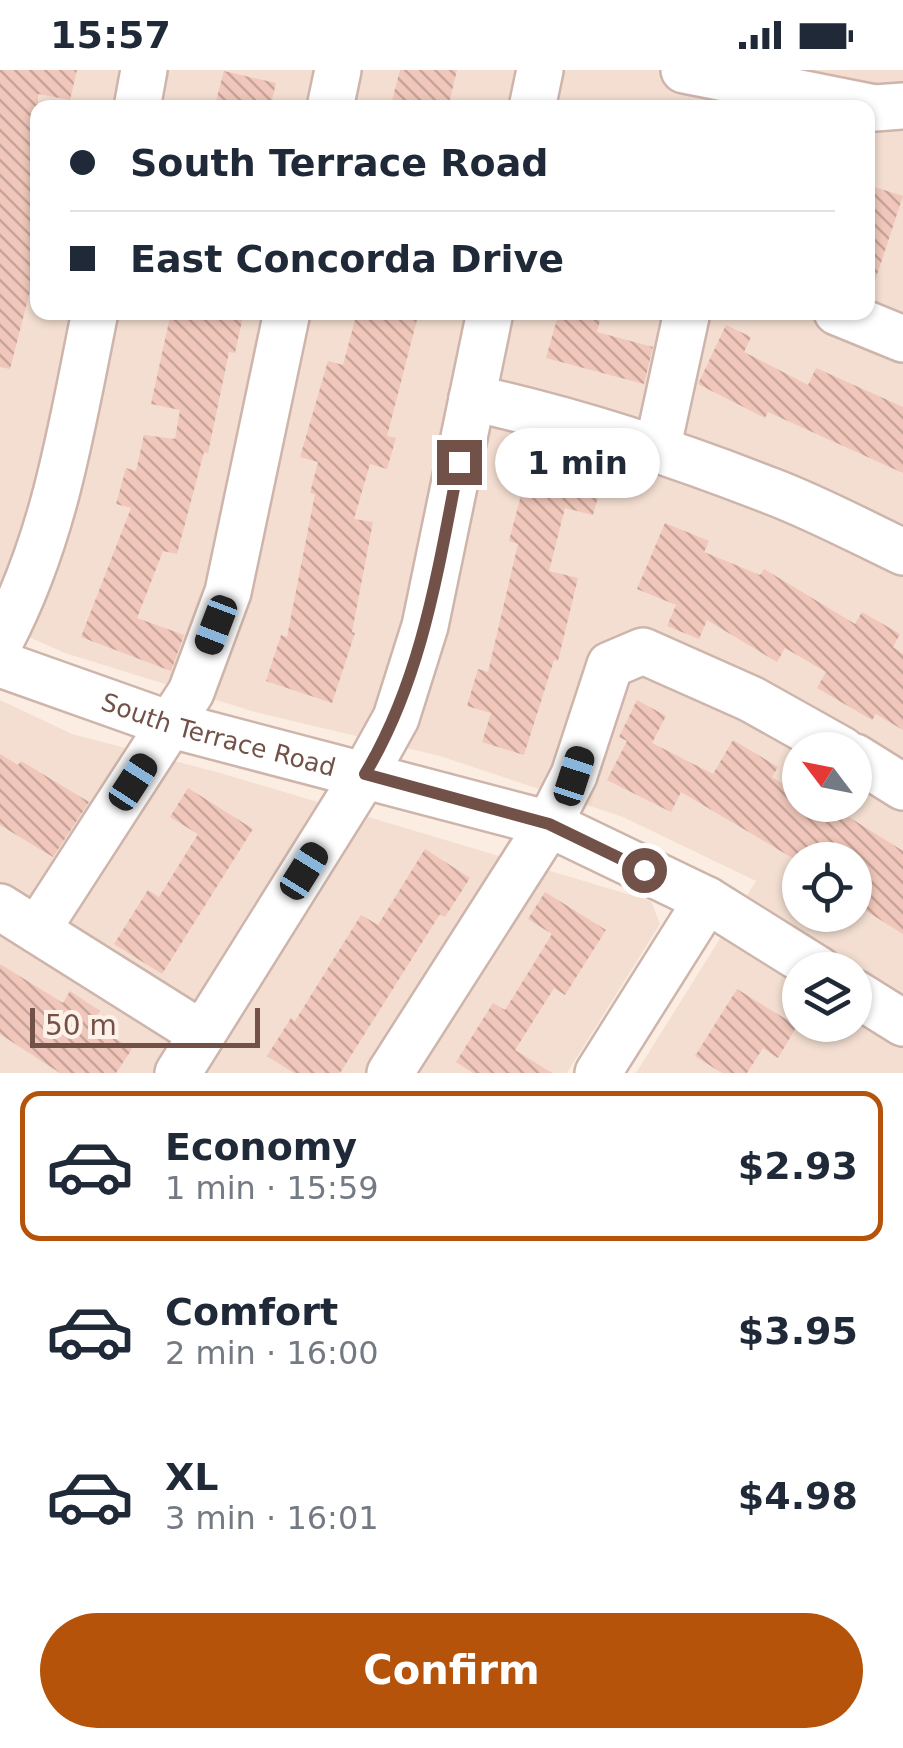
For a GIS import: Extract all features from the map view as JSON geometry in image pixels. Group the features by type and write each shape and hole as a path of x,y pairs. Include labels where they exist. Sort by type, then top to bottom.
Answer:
{"street":[{"path":"138,100 144,70"},
{"path":"332,100 338,70"},
{"path":"534,100 540,70"},
{"path":"684,70 735,75 841,100"},
{"path":"875,108 903,106"},
{"path":"0,642 33,574 51,519 93,320"},
{"path":"202,1034 18,919 172,725 191,692 228,592 285,320"},
{"path":"178,1073 396,718 418,656 488,320"},
{"path":"657,450 684,320"},
{"path":"857,320 903,339"},
{"path":"472,398 578,424 657,450 774,492 903,552"},
{"path":"390,1073 549,824 574,776 610,665 643,651 751,699 810,732"},
{"name":"South Terrace Road","path":"0,664 172,725 549,824 707,900 789,952"},
{"path":"872,768 903,787"},
{"path":"598,1073 707,900"},
{"path":"872,1004 903,1023"}],"shaded area":[{"path":"0,70 903,70 903,1073 636,1073 756,881 623,817 440,756 255,712 65,653 0,624"},
{"path":"0,700 72,734 220,773 651,901 660,924 567,1073 0,1073"}],"building":[{"path":"0,70 77,70 70,100 38,94 38,100 30,100 30,291 10,369 0,367"},
{"path":"400,70 457,70 450,100 392,100"},
{"path":"224,71 276,83 272,100 216,100"},
{"path":"875,187 903,196 875,281"},
{"path":"169,320 242,320 235,353 229,352 208,453 204,452 177,554 163,551 137,618 184,635 171,671 81,637 131,508 116,504 126,468 136,471 144,435 175,439 180,410 151,404"},
{"path":"355,320 417,320 387,436 396,438 387,469 370,464 354,519 373,522 352,632 355,633 332,703 266,681 281,635 287,637 315,494 310,493 318,462 300,457 328,361 343,365"},
{"path":"557,320 600,320 597,332 653,347 644,384 546,358"},
{"path":"726,325 751,337 744,352 808,385 816,368 903,407 903,473 768,412 765,418 698,384"},
{"path":"528,468 601,486 593,515 565,508 549,571 578,578 558,661 554,660 524,755 482,742 491,713 467,706 478,669 488,672 518,544 509,541"},
{"path":"665,523 709,541 704,552 760,575 764,569 855,624 862,612 900,634 893,647 903,654 903,730 876,714 872,720 817,688 826,672 785,648 777,662 707,620 699,639 667,626 676,605 637,589"},
{"path":"637,700 666,716 652,743 713,774 733,740 778,767 772,777 782,783 782,822 857,822 903,851 903,934 872,915 872,842 782,842 782,852 681,792 671,812 607,780 627,741 619,737"},
{"path":"0,754 18,765 21,761 89,802 53,857 0,825"},
{"path":"188,788 253,829 162,974 114,944 148,890 159,897 198,834 170,817"},
{"path":"425,849 470,878 445,917 440,914 340,1073 294,1073 267,1056 291,1018 295,1021 361,915 378,925"},
{"path":"545,892 606,930 565,995 554,988 515,1050 552,1073 473,1073 456,1062 493,1003 505,1010 552,934 528,919"},
{"path":"0,964 63,1003 70,991 100,1011 92,1023 132,1049 116,1073 60,1073 0,1034"},
{"path":"737,989 782,1017 782,1042 788,1042 778,1058 763,1048 747,1073 722,1073 695,1056"}],"route":[{"path":"459,462 409,686 365,774 549,824 644,870"}]}
